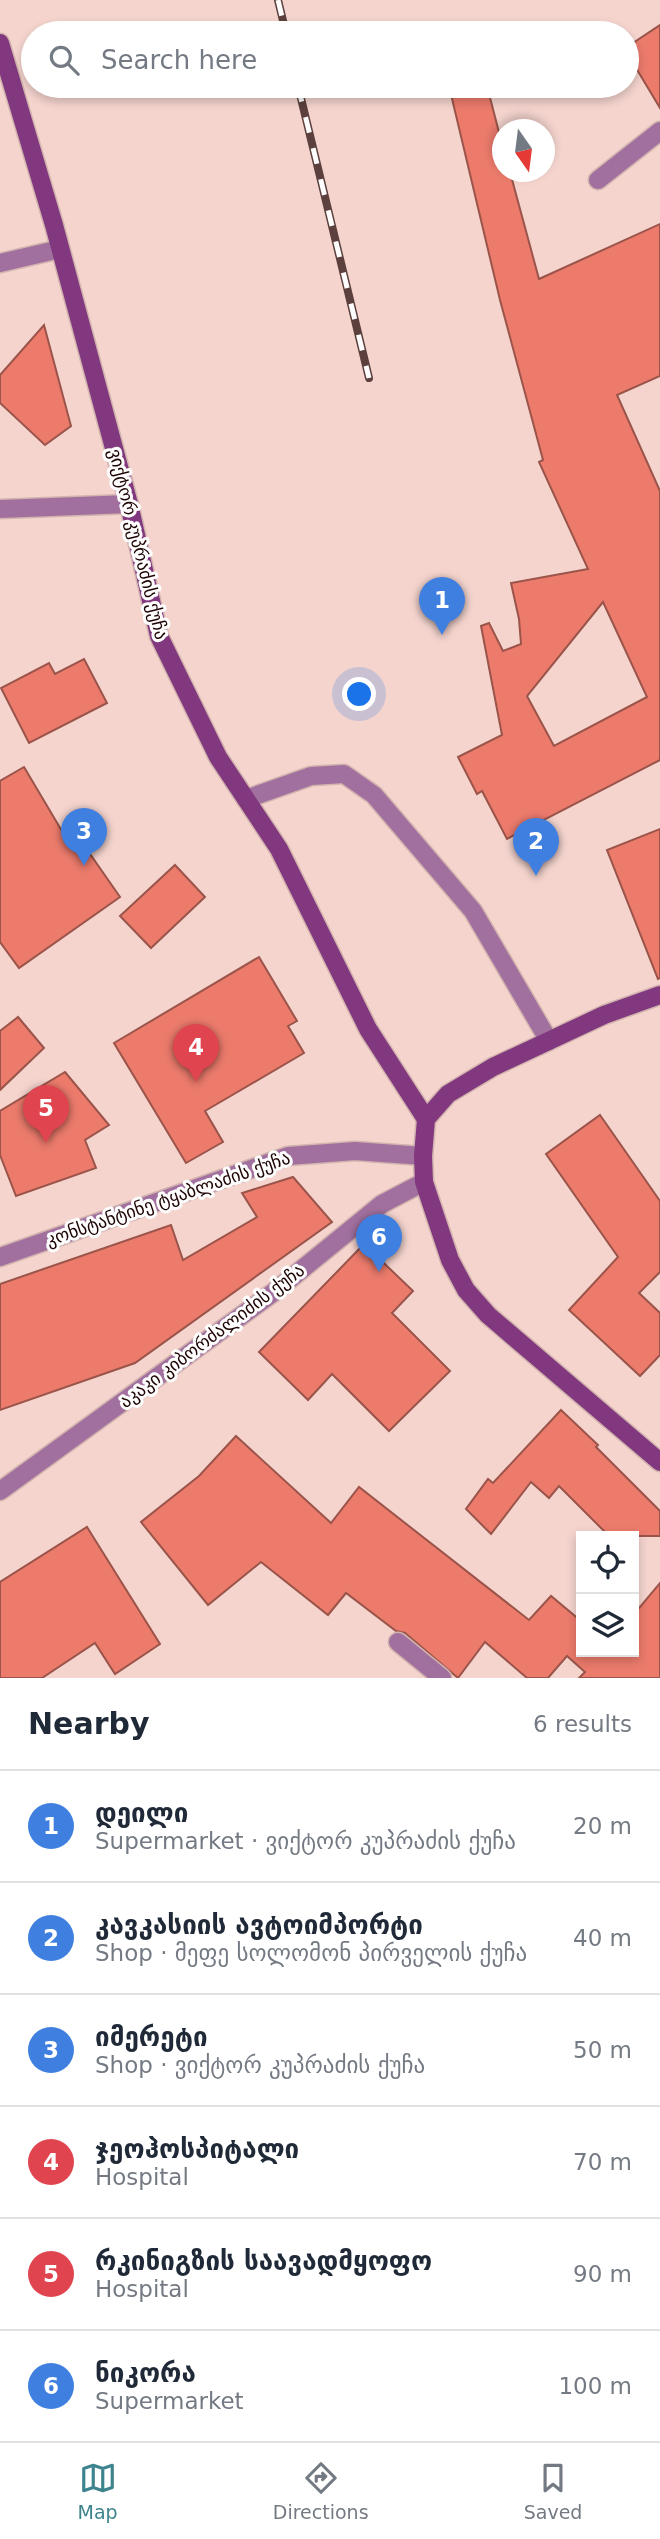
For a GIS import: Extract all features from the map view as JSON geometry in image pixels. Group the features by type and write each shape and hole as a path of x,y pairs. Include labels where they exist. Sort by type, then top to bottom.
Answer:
{"street":[{"name":"ვიქტორ კუპრაძის ქუჩა","path":"0,43 60,249 129,505 159,636 218,757 279,849 368,1029 426,1119"},
{"path":"598,180 660,131"},
{"path":"2,259 60,249"},
{"path":"0,509 129,505"},
{"path":"246,799 311,776 344,775 374,795 473,911 550,1041"},
{"path":"660,995 604,1015 493,1067 448,1094 426,1119 423,1156 424,1182 450,1260 466,1290 488,1315 660,1462"},
{"name":"კონსტანტინე ტყაბლაძის ქუჩა","path":"0,1256 288,1156 355,1151 423,1156"},
{"name":"აკაკი კიბორძალიძის ქუჩა","path":"0,1491 274,1292 382,1205 424,1182"},
{"path":"398,1642 442,1678"}],"building":[{"path":"660,25 660,108 639,73 639,39"},
{"path":"452,98 490,98 496,119 492,119 492,182 513,182 539,279 660,224 660,376 617,395 660,491 660,760 507,839 482,791 477,794 458,757 502,735 481,626 489,623 503,651 521,644 511,583 588,569 539,462 543,460 500,300","holes":["603,602 647,697 554,746 527,696"]},
{"path":"44,325 71,426 45,445 0,403 0,375"},
{"path":"84,659 107,703 29,743 1,688 49,663 55,674"},
{"path":"24,767 72,848 81,841 120,897 19,968 0,942 0,781"},
{"path":"660,829 660,978 658,979 607,850"},
{"path":"175,865 205,897 151,948 120,916"},
{"path":"259,957 297,1021 288,1026 304,1053 205,1111 223,1142 186,1163 114,1043"},
{"path":"18,1017 44,1048 0,1090 0,1031"},
{"path":"65,1072 109,1125 85,1140 96,1168 16,1196 0,1155 0,1111"},
{"path":"600,1115 660,1201 660,1272 639,1293 660,1313 660,1355 640,1376 569,1310 618,1257 546,1154"},
{"path":"293,1177 332,1222 135,1363 0,1410 0,1284 171,1225 183,1260 257,1217 242,1193"},
{"path":"364,1244 413,1291 392,1313 450,1371 389,1431 332,1374 308,1400 259,1352"},
{"path":"561,1410 660,1511 660,1536 639,1536 639,1531 604,1531 559,1486 549,1498 531,1482 491,1534 466,1509 488,1479 493,1483"},
{"path":"236,1436 331,1523 359,1487 529,1620 551,1596 576,1617 576,1657 639,1657 639,1608 660,1583 660,1678 579,1678 585,1672 567,1656 548,1678 527,1678 485,1642 458,1678 405,1633 396,1631 346,1593 328,1615 261,1562 208,1605 141,1522 199,1476"},
{"path":"87,1527 160,1644 115,1674 95,1643 42,1678 0,1678 0,1582"}],"railway":[{"path":"278,0 283,21"},
{"path":"301,98 369,378"}],"place":[{"name":"დეილი","path":"442,635"},
{"name":"იმერეტი","path":"84,866"},
{"name":"კავკასიის ავტოიმპორტი","path":"536,876"},
{"name":"ჯეოჰოსპიტალი","path":"196,1082"},
{"name":"რკინიგზის საავადმყოფო","path":"46,1143"},
{"name":"ნიკორა","path":"379,1272"}]}
